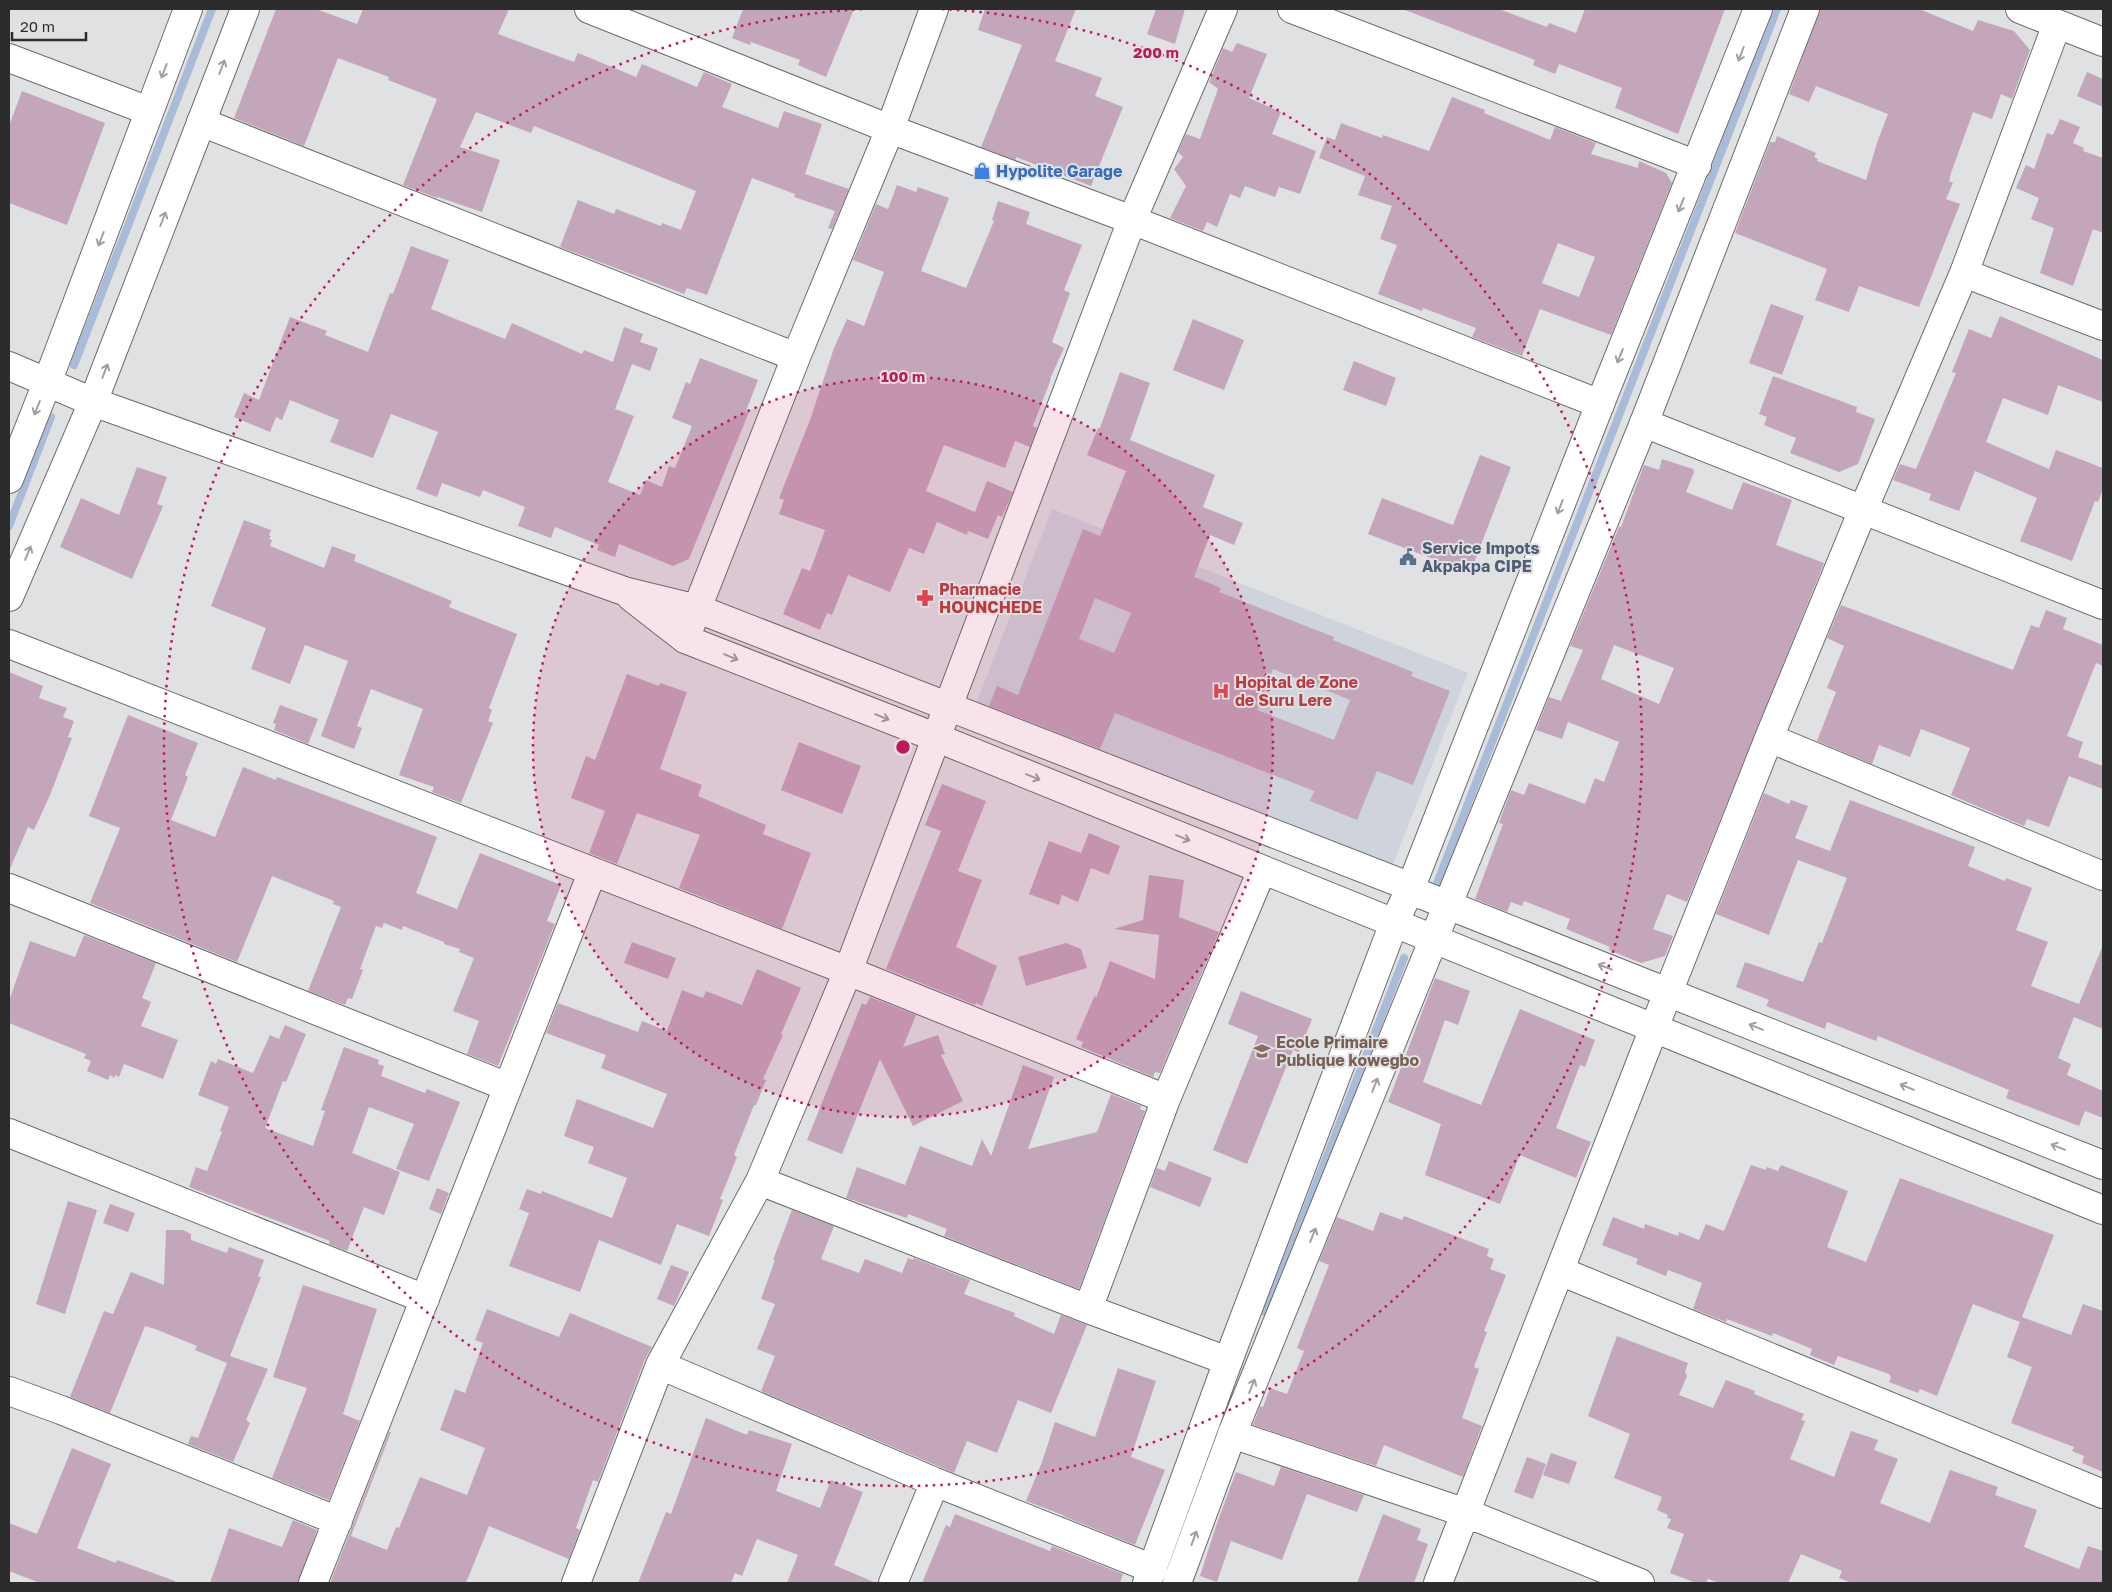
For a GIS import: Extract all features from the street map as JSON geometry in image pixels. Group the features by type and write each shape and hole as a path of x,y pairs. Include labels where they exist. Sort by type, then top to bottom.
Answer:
{"street":[{"path":"9,478 47,383 188,9"},
{"path":"9,597 94,402 244,9"},
{"path":"589,9 890,129 1132,220 1600,404"},
{"path":"686,639 796,357 890,129 934,9"},
{"path":"576,1583 660,1365 760,1181 848,971 1132,220 1222,9"},
{"path":"1292,9 1697,165"},
{"path":"660,1365 1150,1576 1228,1361 1394,922 1411,888 1600,404 1758,9"},
{"path":"1177,1583 1232,1434 1449,906 1644,423 1805,9"},
{"path":"2020,9 2103,42"},
{"path":"1438,1583 1769,738 1964,273 2057,24"},
{"path":"9,58 149,111"},
{"path":"201,122 796,357"},
{"path":"1964,273 2103,326"},
{"path":"9,366 94,402 624,592 698,609 1411,888 1415,892 1449,906 2103,1165"},
{"path":"1644,423 2103,605"},
{"path":"624,592 686,639 1394,922 2103,1210"},
{"path":"9,644 592,873 848,971 1166,1099"},
{"path":"1769,738 2103,876"},
{"path":"1088,1309 1166,1099 1262,870"},
{"path":"313,1583 592,873"},
{"path":"9,888 508,1087"},
{"path":"9,1133 425,1299"},
{"path":"760,1181 1088,1309 1228,1361"},
{"path":"1560,1271 2103,1494"},
{"path":"9,1391 338,1521"},
{"path":"1232,1434 1466,1513 1640,1583"},
{"path":"893,1583 935,1482"}],"shaded area":[{"name":"Hopital de Zone de Suru Lere","path":"1052,509 1468,673 1390,872 974,709"}],"building":[{"path":"276,9 316,9 357,24 363,9 509,9 498,34 574,62 578,53 636,77 642,64 697,87 704,72 732,84 722,107 778,128 784,111 822,124 805,174 849,189 832,229 828,228 835,211 794,197 795,194 752,178 707,295 687,288 684,294 560,247 578,200 614,214 616,209 661,226 662,223 681,230 696,191 534,126 531,133 476,112 460,147 500,160 482,212 403,185 437,99 388,80 389,77 338,58 304,146 234,118"},
{"path":"743,9 854,9 826,77 798,65 800,60 751,42 750,45 732,38"},
{"path":"985,9 1076,9 1055,61 1102,78 1095,96 1123,107 1091,186 1016,157 1016,160 981,147 1022,45 978,30"},
{"path":"1156,9 1185,9 1175,44 1147,34"},
{"path":"1406,9 1499,9 1547,27 1549,23 1576,33 1585,9 1725,9 1678,134 1615,108 1622,88 1559,64 1555,74 1533,65 1535,60"},
{"path":"1820,9 1919,9 1973,31 1978,20 2014,31 2030,50 2012,99 2001,94 1992,119 1973,112 1951,173 1949,181 1953,183 1946,199 1960,204 1919,307 1859,286 1849,312 1815,300 1827,269 1735,233 1770,142 1775,142 1777,136 1816,153 1814,157 1818,159 1817,161 1866,180 1888,114 1816,86 1809,102 1789,94"},
{"path":"1237,43 1267,54 1249,98 1281,112 1272,134 1316,151 1300,194 1279,187 1275,197 1245,186 1240,198 1230,194 1217,227 1207,222 1203,231 1170,218 1186,186 1174,169 1183,157 1178,152 1186,134 1200,139 1218,89 1209,82 1223,48 1232,52"},
{"path":"2087,72 2103,79 2103,107 2077,96"},
{"path":"22,91 105,123 67,225 9,203 9,126"},
{"path":"1452,97 1485,110 1484,113 1550,140 1555,127 1596,143 1591,154 1638,168 1639,161 1666,173 1672,183 1611,335 1540,309 1522,356 1472,337 1476,328 1423,308 1422,311 1378,294 1397,245 1380,239 1392,206 1358,195 1365,176 1319,158 1327,137 1335,140 1341,123 1382,138 1383,135 1429,151","holes":["1558,243 1595,257 1579,297 1542,283"]},
{"path":"2060,119 2080,127 2073,143 2084,148 2083,151 2103,158 2103,233 2093,229 2073,286 2040,273 2054,228 2031,219 2039,198 2016,188 2026,165 2034,169 2047,133 2053,135"},
{"path":"897,185 916,192 918,187 949,198 921,271 966,288 994,221 992,220 998,201 1030,212 1026,224 1082,245 1064,290 1070,293 1052,342 1064,348 1050,379 1033,426 1037,428 1030,447 1015,441 1005,468 944,445 926,491 975,512 987,481 1013,492 1002,517 998,515 988,539 968,531 967,535 937,522 924,554 909,548 890,592 848,575 832,615 827,613 820,630 783,614 802,568 810,571 825,530 779,514 784,500 779,498 810,420 834,348 847,319 864,326 884,272 853,260 876,204 888,209"},
{"path":"411,246 449,260 431,309 505,339 512,323 582,354 584,350 613,362 624,327 643,334 640,342 658,348 650,371 632,364 615,409 634,416 608,482 640,495 646,480 662,487 669,466 675,468 692,426 672,418 686,382 690,384 700,358 758,380 746,411 749,412 689,559 673,566 619,544 615,557 597,550 599,545 555,527 551,538 518,526 525,507 483,490 480,497 442,483 437,497 416,489 438,432 391,414 373,458 330,442 339,420 290,400 282,420 276,417 270,432 234,417 244,393 259,400 290,317 327,331 325,335 368,352 390,293 393,294"},
{"path":"1771,304 1804,316 1782,375 1749,363"},
{"path":"2000,316 2103,360 2103,402 2058,385 2048,415 2003,398 1986,442 2049,469 2056,450 2103,468 2103,489 2098,502 2095,501 2072,561 2020,541 2037,498 1975,471 1959,511 1929,500 1931,494 1893,480 1900,464 1916,469 1956,373 1952,372 1969,329 1991,338"},
{"path":"1193,319 1244,340 1224,390 1173,370"},
{"path":"1354,361 1396,378 1386,406 1343,390"},
{"name":"Hopital de Zone de Suru Lere","path":"1120,372 1150,383 1130,440 1215,475 1203,507 1243,523 1234,545 1210,535 1194,577 1221,588 1219,592 1334,637 1333,640 1413,672 1411,676 1450,691 1413,785 1377,771 1357,820 1310,801 1314,791 1115,713 1100,749 989,706 997,686 1018,695 1083,529 1100,536 1126,471 1087,455 1098,428 1100,428","holes":["1095,598 1131,613 1114,653 1079,639","1273,669 1350,700 1334,740 1257,710"]},
{"path":"1773,376 1857,407 1856,412 1875,419 1858,464 1839,472 1790,453 1796,438 1764,425 1767,417 1759,414"},
{"path":"1480,455 1511,467 1470,573 1368,534 1382,498 1453,525"},
{"path":"1662,459 1693,469 1694,472 1686,492 1732,510 1743,482 1792,500 1776,545 1824,563 1687,902 1667,894 1653,929 1673,936 1665,956 1641,963 1609,950 1610,947 1566,929 1570,919 1524,901 1522,906 1511,902 1507,912 1475,899 1503,824 1499,823 1511,790 1524,795 1529,783 1585,804 1595,778 1604,782 1619,742 1568,722 1562,739 1536,730 1549,697 1561,701 1583,650 1570,646 1619,527 1621,527 1644,465 1659,470","holes":["1614,645 1674,668 1659,704 1601,679"]},
{"path":"137,467 167,477 157,504 163,506 132,579 60,547 81,498 119,515"},
{"path":"244,520 271,530 269,539 272,540 270,546 324,568 332,546 356,555 354,561 452,601 449,607 517,634 489,708 492,710 488,721 493,723 461,803 432,792 434,787 399,775 423,709 371,689 357,726 362,728 354,749 321,736 348,661 305,645 290,684 251,669 266,628 211,606"},
{"path":"1841,605 2013,670 2031,625 2039,628 2046,610 2067,618 2063,629 2103,645 2103,666 2096,663 2067,736 2083,742 2078,757 2103,766 2103,789 2069,776 2049,827 2027,819 2024,826 1951,795 1970,748 1921,729 1910,757 1879,745 1872,764 1817,741 1836,692 1827,688 1844,646 1827,638"},
{"path":"9,672 43,686 39,698 67,708 63,717 74,721 68,737 72,738 50,795 34,830 28,827 9,871"},
{"path":"627,674 659,686 660,683 687,692 660,769 702,785 698,796 766,825 763,834 811,853 782,929 679,888 700,835 637,813 617,864 589,853 605,811 571,798 586,756 595,760"},
{"path":"280,705 318,719 308,744 274,730 276,724 273,723"},
{"path":"128,715 198,743 185,775 188,777 171,820 215,837 243,767 276,780 277,777 437,837 416,893 457,909 480,853 561,885 547,921 555,924 498,1066 467,1054 479,1021 453,1011 474,958 459,952 460,949 444,944 444,942 403,926 402,930 384,923 382,928 376,926 360,969 363,970 352,999 348,998 345,1005 308,991 341,907 333,904 334,901 272,876 237,962 90,903 120,828 89,816"},
{"path":"799,742 861,766 842,814 781,790"},
{"path":"942,784 986,801 958,871 982,880 956,947 997,966 982,1006 976,1003 975,1005 886,969 941,831 925,825"},
{"path":"1764,793 1789,804 1791,800 1808,806 1795,838 1830,851 1850,800 1975,847 1968,866 2005,881 2006,878 2032,888 2016,930 2048,942 2031,986 2079,1004 2103,945 2103,1029 2074,1017 2058,1058 2071,1064 2067,1075 2103,1091 2103,1118 2085,1111 2079,1126 2006,1098 2009,1090 1878,1036 1876,1041 1827,1022 1825,1029 1766,1006 1769,1000 1736,987 1745,962 1803,982 1819,942 1822,943 1847,878 1798,860 1769,935 1716,914"},
{"path":"1089,833 1120,846 1109,875 1091,868 1078,902 1062,895 1059,905 1029,894 1049,841 1081,853"},
{"path":"1149,875 1184,880 1179,917 1219,932 1160,1073 1155,1072 1153,1077 1081,1047 1083,1042 1076,1039 1095,995 1096,998 1110,961 1155,979 1159,935 1114,929 1143,920"},
{"path":"84,935 156,963 142,998 151,1002 141,1026 178,1040 163,1079 124,1064 119,1077 115,1075 114,1078 110,1075 108,1080 87,1071 91,1061 84,1058 86,1054 9,1023 9,1001 30,941 75,957"},
{"path":"632,942 676,958 668,979 624,963"},
{"path":"1066,943 1081,949 1087,968 1026,986 1018,957"},
{"path":"757,969 801,988 781,1034 783,1035 763,1079 766,1080 756,1105 754,1105 734,1155 737,1157 720,1199 723,1200 709,1236 677,1224 661,1265 599,1240 580,1292 509,1266 529,1213 519,1209 527,1189 541,1194 542,1191 612,1218 627,1178 588,1163 594,1147 564,1136 577,1099 653,1128 667,1094 601,1068 606,1055 546,1033 567,980 558,1003 638,1032 642,1021 667,1031 682,990 703,998 706,991 742,1005"},
{"path":"1435,978 1470,991 1458,1025 1445,1020 1423,1082 1481,1105 1520,1009 1595,1040 1585,1067 1580,1065 1556,1128 1591,1142 1576,1178 1520,1155 1500,1204 1425,1175 1441,1124 1388,1102"},
{"path":"1241,991 1312,1019 1299,1052 1293,1050 1247,1164 1213,1150 1258,1036 1228,1024"},
{"path":"870,997 916,1015 903,1047 938,1035 945,1054 941,1055 963,1101 913,1126 880,1059 842,1154 807,1140 862,1003 866,1005"},
{"path":"285,1025 306,1034 286,1082 283,1081 265,1128 313,1146 325,1111 321,1110 344,1047 379,1060 378,1064 384,1066 381,1076 425,1093 427,1089 460,1102 429,1181 396,1169 414,1124 369,1107 352,1153 400,1172 384,1215 364,1207 347,1251 329,1244 330,1241 189,1187 196,1167 207,1171 222,1132 220,1131 229,1107 198,1095 211,1061 216,1064 218,1059 253,1073 270,1035 279,1039"},
{"path":"1023,1065 1054,1077 1028,1149 1097,1132 1111,1094 1141,1106 1140,1109 1145,1111 1079,1289 944,1236 947,1229 908,1214 907,1218 846,1198 857,1167 905,1185 920,1146 972,1166 982,1139 991,1156"},
{"path":"1169,1161 1212,1178 1200,1207 1150,1187 1157,1168 1165,1171"},
{"path":"1751,1165 1766,1170 1767,1167 1778,1171 1781,1165 1848,1191 1827,1247 1866,1262 1900,1178 2054,1235 2022,1317 2071,1335 2083,1304 2103,1311 2103,1472 2082,1463 2084,1456 2072,1451 2074,1447 2011,1423 2032,1367 2007,1357 2020,1322 1973,1304 1937,1396 1920,1389 1918,1393 1889,1382 1891,1377 1889,1374 1838,1356 1834,1365 1810,1355 1812,1349 1773,1333 1772,1336 1727,1319 1726,1322 1693,1309 1702,1283 1668,1270 1666,1276 1636,1264 1638,1259 1602,1245 1613,1217 1644,1229 1645,1224 1678,1236 1679,1232 1699,1240 1706,1224 1724,1231"},
{"path":"437,1188 449,1193 441,1214 429,1209"},
{"path":"68,1201 97,1210 65,1314 36,1304"},
{"path":"110,1204 135,1213 128,1232 103,1223"},
{"path":"792,1210 834,1226 821,1259 859,1273 865,1259 902,1273 908,1258 913,1260 914,1258 970,1280 964,1294 1015,1313 1014,1316 1054,1334 1061,1315 1087,1325 1051,1413 1018,1400 997,1453 967,1441 954,1473 761,1391 775,1356 757,1349 775,1304 761,1299"},
{"path":"1380,1212 1402,1220 1404,1216 1489,1249 1487,1256 1494,1259 1490,1269 1506,1275 1484,1331 1487,1332 1474,1367 1479,1369 1462,1418 1482,1426 1463,1477 1384,1445 1376,1466 1253,1425 1260,1406 1263,1407 1270,1388 1287,1394 1304,1351 1297,1348 1329,1265 1319,1261 1337,1217 1373,1231"},
{"path":"166,1230 183,1230 191,1234 191,1240 227,1253 229,1247 264,1260 258,1276 261,1277 230,1356 268,1369 246,1420 250,1423 233,1462 188,1444 191,1436 198,1438 227,1363 195,1350 197,1346 155,1329 145,1326 110,1413 70,1397 104,1311 113,1314 131,1272 164,1285"},
{"path":"671,1265 689,1272 674,1306 657,1299"},
{"path":"303,1285 377,1309 343,1414 360,1421 329,1500 272,1478 307,1388 273,1377"},
{"path":"487,1309 559,1337 570,1313 652,1347 645,1359 598,1482 593,1480 576,1528 580,1530 569,1559 489,1526 466,1583 330,1583 389,1432 391,1432 351,1536 387,1550 396,1527 399,1528 420,1477 467,1495 485,1448 440,1430 455,1389 465,1393 483,1343 475,1340"},
{"path":"1617,1336 1688,1363 1685,1372 1687,1376 1679,1395 1713,1408 1726,1380 1755,1391 1754,1394 1804,1414 1801,1420 1805,1421 1790,1459 1834,1477 1851,1431 1878,1440 1874,1450 1898,1459 1880,1503 1930,1523 1950,1470 1998,1487 1995,1495 2037,1510 2024,1547 2079,1569 2088,1546 2103,1551 2103,1583 1852,1583 1839,1578 1842,1571 1801,1554 1788,1583 1720,1583 1708,1579 1706,1583 1696,1583 1670,1573 1684,1534 1667,1528 1671,1519 1667,1518 1668,1515 1657,1510 1662,1497 1614,1478 1630,1434 1588,1416"},
{"path":"1118,1368 1156,1381 1131,1457 1165,1470 1135,1545 1026,1501 1042,1462 1055,1422 1095,1437"},
{"path":"706,1418 747,1435 749,1430 792,1444 776,1491 820,1508 831,1480 863,1492 834,1565 876,1583 787,1583 798,1555 757,1539 742,1576 735,1573 731,1583 638,1583 666,1512 671,1514"},
{"path":"72,1448 111,1464 77,1548 116,1563 117,1560 175,1581 175,1583 40,1583 9,1571 9,1523 37,1534"},
{"path":"1551,1453 1577,1462 1569,1484 1543,1475"},
{"path":"1527,1457 1546,1464 1533,1499 1514,1492"},
{"path":"1281,1467 1364,1495 1357,1512 1307,1494 1282,1560 1231,1541 1217,1582 1200,1576 1236,1472 1274,1486"},
{"path":"955,1514 1050,1551 1052,1546 1123,1574 1120,1583 922,1583 946,1525 950,1527"},
{"path":"1383,1514 1421,1529 1417,1540 1428,1544 1414,1583 1357,1583"},
{"path":"293,1520 317,1530 298,1583 210,1583 229,1528 282,1547"}],"waterway":[{"path":"74,365 212,9"},
{"path":"1434,891 1777,9"},
{"path":"9,526 51,417"},
{"path":"1266,1313 1404,958"},
{"path":"1162,1583 1177,1543"}],"place":[{"name":"Hypolite Garage","path":"982,171"},
{"name":"Service Impots Akpakpa CIPE","path":"1408,557"},
{"name":"Pharmacie HOUNCHEDE","path":"925,598"},
{"name":"Hopital de Zone de Suru Lere","path":"1221,691"},
{"name":"Ecole Primaire Publique kowegbo","path":"1262,1051"}]}
